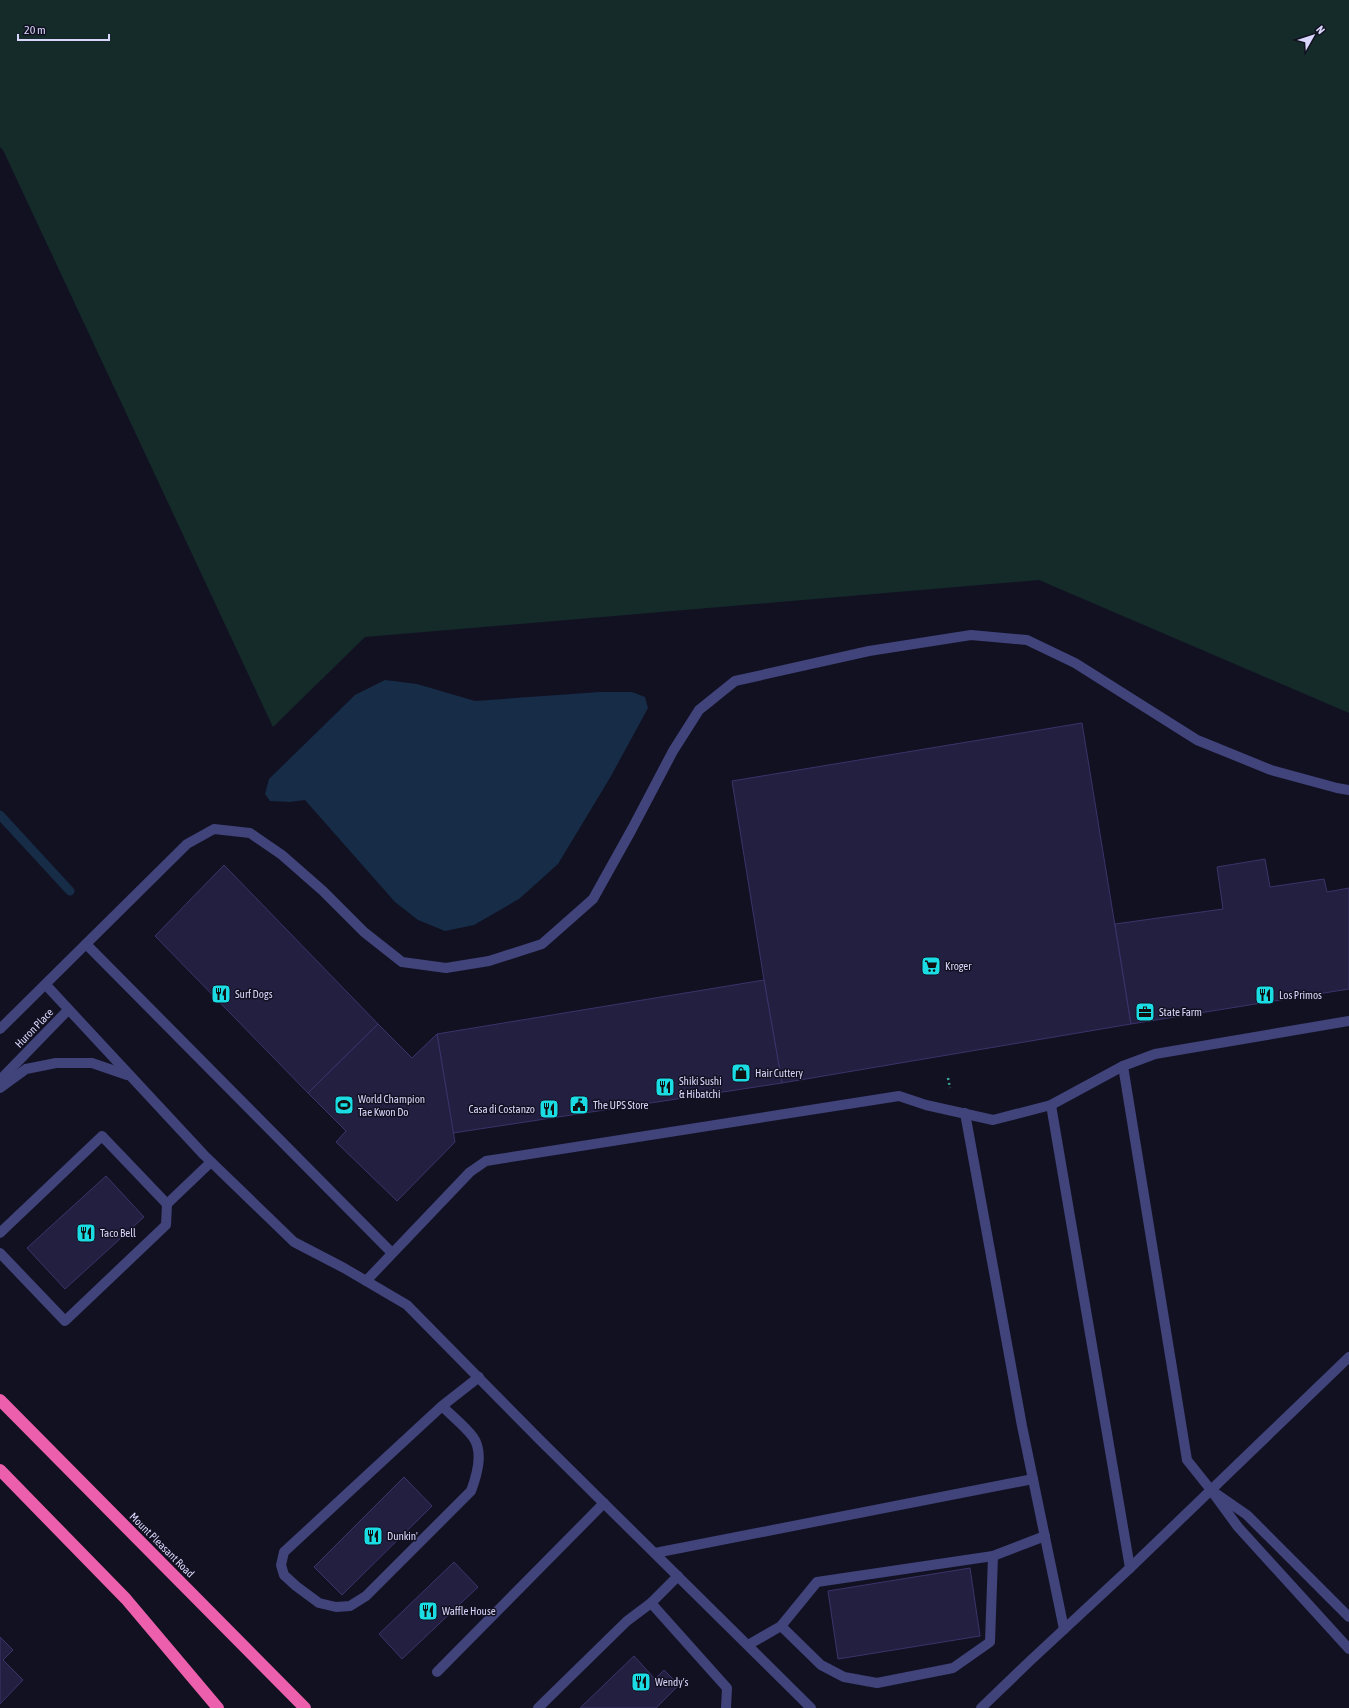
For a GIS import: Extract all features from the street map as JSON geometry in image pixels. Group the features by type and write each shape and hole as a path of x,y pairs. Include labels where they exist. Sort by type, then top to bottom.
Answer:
{"highway":[{"name":"Mount Pleasant Road","path":"0,1400 305,1708"},
{"path":"0,1470 126,1599 218,1708"}],"street":[{"name":"Huron Place","path":"0,1029 187,844 214,829 250,833 282,855 323,890 364,932 402,962 446,968 489,961 542,944 593,899 632,830 673,751 698,710 735,681 869,650 971,635 1027,640 1075,662 1197,740 1271,770 1349,790"},
{"path":"86,944 392,1253"},
{"path":"46,985 130,1077 212,1162 294,1242 408,1305 604,1503 812,1708"},
{"name":"Huron Place","path":"0,1080 68,1010"},
{"path":"366,1281 470,1172 486,1161 899,1096 926,1105 993,1120 1051,1104 1123,1066 1155,1054 1349,1021"},
{"path":"0,1088 26,1069 56,1063 92,1062 130,1077"},
{"path":"1123,1066 1187,1460 1238,1527 1349,1649"},
{"path":"1051,1104 1130,1568"},
{"path":"965,1113 1022,1426 1064,1629"},
{"path":"0,1233 102,1136 167,1204"},
{"path":"0,1253 65,1321 166,1225 167,1204 212,1162"},
{"path":"981,1708 1130,1568 1349,1357"},
{"path":"442,1406 474,1438 479,1455 477,1477 472,1491 366,1596 350,1606 336,1607 319,1603 284,1575 281,1565 284,1552 442,1406 479,1377"},
{"path":"655,1553 1033,1479"},
{"path":"1211,1490 1247,1515 1349,1617"},
{"path":"437,1672 604,1503"},
{"path":"748,1645 781,1626 817,1582 993,1556 1045,1536"},
{"path":"781,1626 821,1665 844,1677 877,1683 953,1668 990,1642 993,1556"},
{"path":"538,1708 627,1621 650,1603 678,1576"},
{"path":"650,1603 727,1688 726,1708"}],"green space":[{"path":"0,0 1349,0 1349,713 1039,580 365,637 273,727 3,150 0,147"}],"water":[{"path":"385,680 417,684 475,701 600,692 632,692 645,697 648,708 611,776 558,864 519,899 474,925 445,931 418,920 395,902 305,800 290,802 270,801 265,794 269,779 355,695"}],"building":[{"path":"1082,723 1131,1024 782,1083 732,781"},
{"path":"1265,859 1270,887 1324,879 1327,892 1349,888 1349,989 1131,1024 1115,924 1223,909 1217,867"},
{"path":"224,865 378,1024 308,1093 155,936"},
{"path":"764,980 782,1083 453,1133 437,1034"},
{"path":"378,1024 412,1058 437,1034 455,1142 397,1201 336,1142 346,1131 308,1093"},
{"name":"Taco Bell","path":"106,1176 144,1217 65,1289 27,1248"},
{"name":"Dunkin'","path":"404,1477 432,1506 342,1595 314,1567"},
{"name":"Waffle House","path":"454,1562 478,1587 402,1659 379,1634"},
{"path":"970,1568 980,1636 838,1659 828,1591"},
{"path":"0,1637 13,1650 3,1660 23,1680 0,1704"},
{"name":"Wendy's","path":"634,1656 655,1679 664,1670 679,1685 656,1708 580,1708"}],"waterway":[{"path":"0,815 70,891"}],"place":[{"name":"Kroger","path":"931,966"},
{"name":"Surf Dogs","path":"221,994"},
{"name":"Los Primos","path":"1265,995"},
{"name":"State Farm","path":"1145,1012"},
{"name":"Hair Cuttery","path":"741,1073"},
{"name":"Shiki Sushi & Hibatchi","path":"665,1087"},
{"name":"World Champion Tae Kwon Do","path":"344,1105"},
{"name":"The UPS Store","path":"579,1105"},
{"name":"Casa di Costanzo","path":"549,1109"},
{"name":"Taco Bell","path":"86,1233"},
{"name":"Dunkin'","path":"373,1536"},
{"name":"Waffle House","path":"428,1611"},
{"name":"Wendy's","path":"641,1682"}]}
